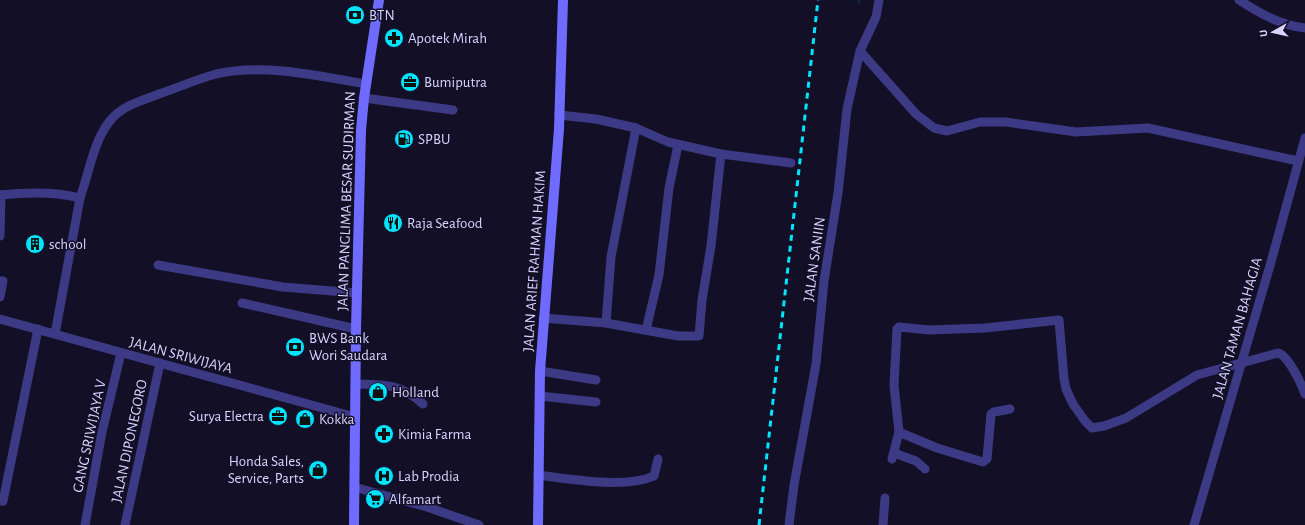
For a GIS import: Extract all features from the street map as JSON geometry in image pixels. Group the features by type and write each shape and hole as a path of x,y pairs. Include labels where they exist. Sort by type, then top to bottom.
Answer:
{"main road":[{"name":"JALAN PANGLIMA BESAR SUDIRMAN","path":"354,525 355,384 361,130 364,98 379,0"},
{"name":"JALAN ARIEF RAHMAN HAKIM","path":"538,525 540,372 559,115 563,0"}],"street":[{"name":"JALAN SANIIN","path":"789,525 794,485 816,364 824,281 838,193 847,109 860,51 876,17 879,0"},
{"path":"1238,0 1264,16 1285,24 1305,28"},
{"path":"860,51 916,114 934,128 947,131 980,122 1006,122 1076,132 1148,128 1298,160"},
{"path":"55,334 80,198 94,154 105,129 116,114 137,102 200,79 238,71 296,72 366,84"},
{"path":"364,98 453,110"},
{"path":"559,115 596,119 636,128 678,145 721,154 791,163"},
{"path":"606,323 611,257 636,128"},
{"name":"JALAN TAMAN BAHAGIA","path":"1194,525 1271,262 1305,138"},
{"path":"646,330 659,275 669,188 678,145"},
{"path":"544,318 606,323 683,337 699,336 702,300 721,154"},
{"path":"0,236 1,195 20,192 48,193 80,198"},
{"path":"158,265 283,287 357,293"},
{"path":"0,281 3,281 0,297"},
{"path":"242,303 356,330"},
{"name":"JALAN SRIWIJAYA","path":"0,319 321,406 355,417"},
{"path":"925,469 916,461 893,456 899,432 894,385 897,329 900,327 929,330 985,328 1059,320 1066,389 1073,404 1092,428 1098,428 1126,418 1147,407 1197,375 1281,353 1298,378 1305,394"},
{"path":"0,501 3,501 38,329"},
{"name":"GANG SRIWIJAYA V","path":"85,525 102,432 121,353"},
{"name":"JALAN DIPONEGORO","path":"125,525 160,363"},
{"path":"540,372 596,380"},
{"path":"355,384 396,386 423,404"},
{"path":"540,396 596,402"},
{"path":"899,432 937,448 983,462 987,459 991,414 1010,409"},
{"path":"538,474 586,482 641,482 654,476 658,459"},
{"path":"354,487 426,507 479,525"},
{"path":"883,525 885,498"}],"railway":[{"path":"759,525 818,0"}],"place":[{"name":"BTN","path":"355,15"},
{"name":"Apotek Mirah","path":"394,38"},
{"name":"Bumiputra","path":"410,82"},
{"name":"SPBU","path":"404,139"},
{"name":"Raja Seafood","path":"393,223"},
{"name":"school","path":"35,244"},
{"name":"BWS Bank Wori Saudara","path":"295,347"},
{"name":"Holland","path":"378,392"},
{"name":"Surya Electra","path":"278,416"},
{"name":"Kokka","path":"305,419"},
{"name":"Kimia Farma","path":"384,434"},
{"name":"Honda Sales, Service, Parts","path":"318,470"},
{"name":"Lab Prodia","path":"384,476"},
{"name":"Alfamart","path":"375,499"}]}
